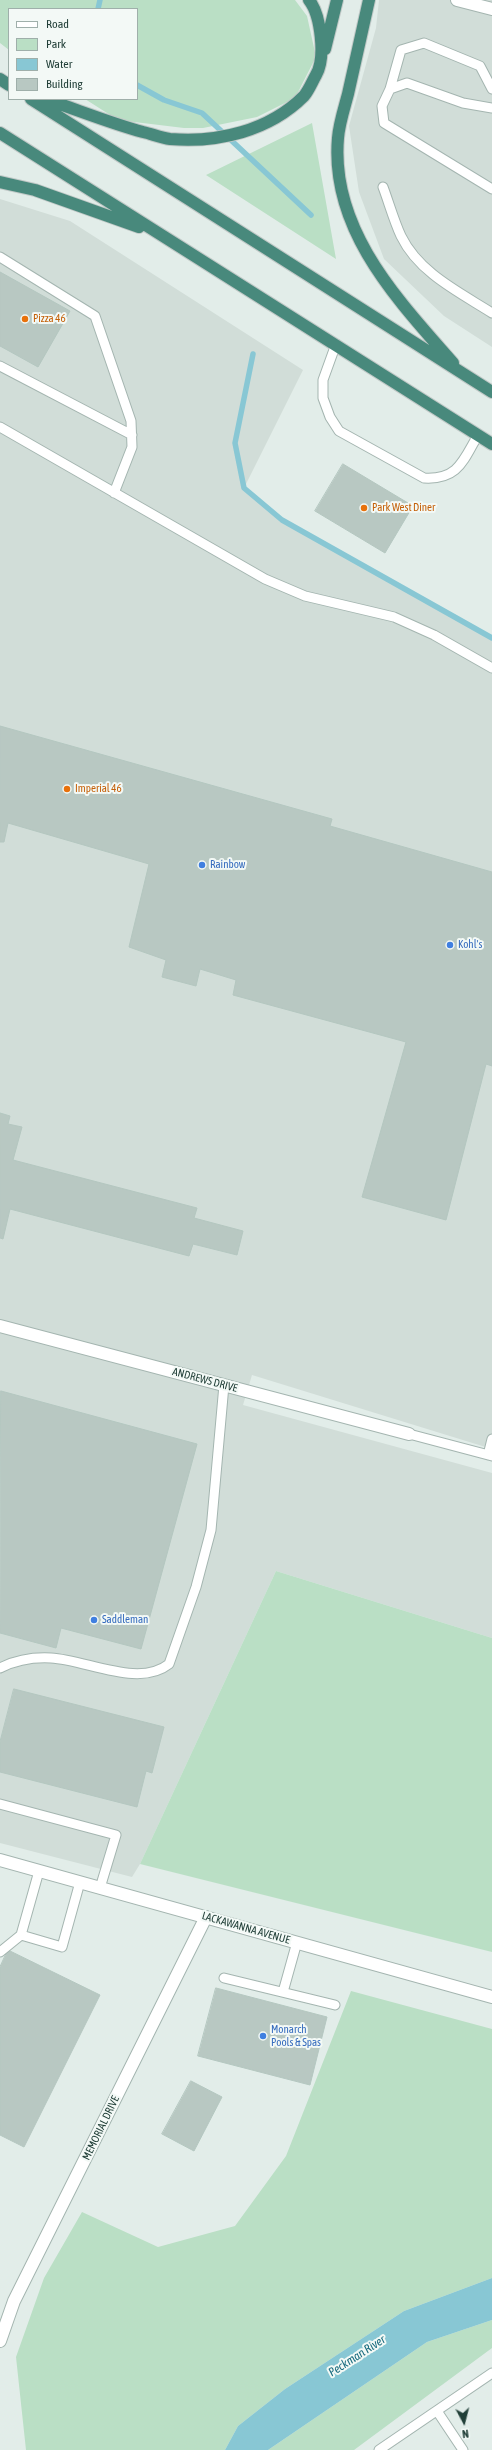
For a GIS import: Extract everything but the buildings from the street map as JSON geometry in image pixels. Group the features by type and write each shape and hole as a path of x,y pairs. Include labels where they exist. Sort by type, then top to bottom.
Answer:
{"highway":[{"path":"309,0 316,8 320,30 320,68"},
{"path":"48,100 126,127 168,138 205,139 239,134 260,127 280,115 305,95 320,68 337,0"},
{"path":"370,0 338,138 340,186 354,226 374,267 398,300 461,373"},
{"path":"33,100 492,392"},
{"path":"0,133 492,444"},
{"path":"0,182 35,190 160,235"}],"street":[{"path":"457,0 492,9"},
{"name":"ANDREWS DRIVE","path":"0,1326 409,1434"},
{"name":"LACKAWANNA AVENUE","path":"0,1860 492,1997"},
{"name":"MEMORIAL DRIVE","path":"0,2341 14,2301 206,1917"}],"lane":[{"path":"492,90 480,66 424,43 401,50 390,89 382,106 384,123 492,189"},
{"path":"390,89 407,83 463,103 492,108"},
{"path":"383,187 401,237 419,263 445,284 492,313"},
{"path":"0,258 95,316 131,421 132,447 114,493"},
{"path":"336,344 323,380 323,398 330,417 339,431 424,478 438,479 452,474 460,466 478,434"},
{"path":"0,366 132,436"},
{"path":"0,427 265,579 305,596 394,617 434,635 492,668"},
{"path":"0,1668 11,1663 34,1658 52,1658 136,1675 152,1673 169,1664 196,1587 211,1530 224,1385"},
{"path":"409,1434 490,1456 492,1439"},
{"path":"0,1804 116,1835 100,1888"},
{"path":"0,1952 21,1934 39,1870"},
{"path":"21,1934 62,1947 80,1882"},
{"path":"283,1992 297,1942"},
{"path":"224,1978 336,2005"},
{"path":"379,2450 492,2373"},
{"path":"437,2411 463,2450"}],"shaded area":[{"path":"379,0 492,0 492,347 444,316 384,259 359,192 349,126 376,28"},
{"path":"0,199 70,221 303,370 244,488 282,520 492,638 492,1449 252,1375 243,1405 492,1473 492,1638 276,1571 140,1864 132,1877 0,1843"}],"green space":[{"path":"0,0 295,0 307,16 316,57 295,98 257,117 203,128 184,128 118,120 87,100 138,100 138,8 8,8 8,49 0,43"},
{"path":"312,123 336,259 206,175"},
{"path":"276,1571 492,1638 492,1952 140,1864"},
{"path":"351,1991 492,2029 492,2278 404,2311 285,2389 238,2426 225,2450 26,2450 16,2357 44,2278 82,2212 158,2247 235,2226 286,2156"},
{"path":"492,2320 492,2348 354,2450 268,2450 427,2342"}],"water":[{"name":"Peckman River","path":"492,2278 492,2320 427,2342 268,2450 225,2450 238,2426 285,2389 404,2311"}],"waterway":[{"path":"98,8 100,0"},
{"path":"138,86 164,100 202,113 311,215"},
{"path":"253,354 235,443 244,488 282,520 492,638"}],"place":[{"name":"Pizza 46","path":"25,319"},
{"name":"Park West Diner","path":"364,508"},
{"name":"Imperial 46","path":"67,789"},
{"name":"Rainbow","path":"202,865"},
{"name":"Kohl's","path":"450,945"},
{"name":"Saddleman","path":"94,1620"},
{"name":"Monarch Pools & Spas","path":"263,2036"}]}
